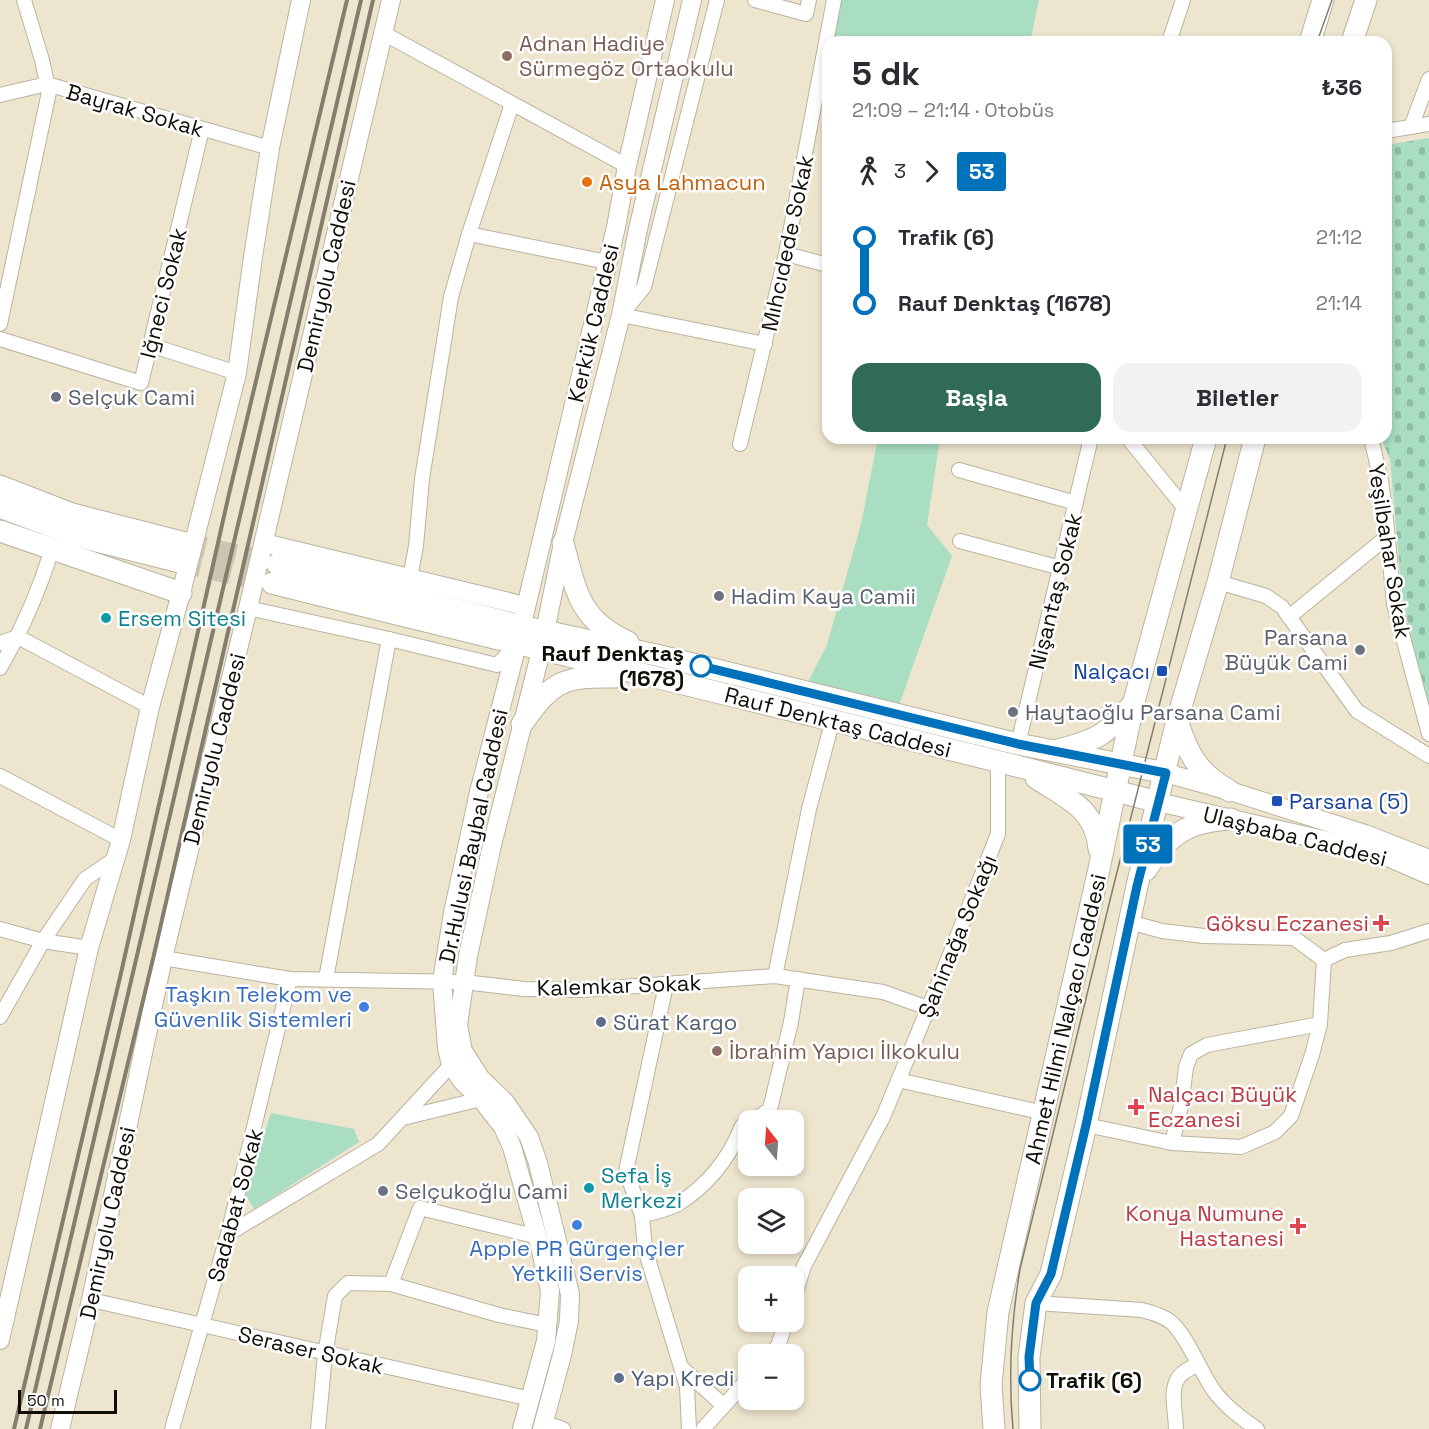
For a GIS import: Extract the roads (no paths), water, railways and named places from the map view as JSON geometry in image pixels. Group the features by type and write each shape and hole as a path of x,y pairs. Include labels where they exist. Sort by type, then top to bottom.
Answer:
{"main road":[{"path":"0,1340 90,948 121,840 150,706 182,593 237,373 270,148 301,0"},
{"name":"Demiryolu Caddesi","path":"60,1429 91,1300 163,958 264,543 391,0"},
{"name":"Kerkük Caddesi","path":"521,626 607,262 665,0"},
{"name":"Kerkük Caddesi","path":"543,641 563,543 621,315 638,229 692,0"},
{"path":"1312,36 1323,0"},
{"path":"1354,36 1366,0"},
{"name":"Ahmet Hilmi Nalçacı Caddesi","path":"994,1429 991,1385 998,1312 1099,869 1133,705 1204,444"},
{"name":"Ahmet Hilmi Nalçacı Caddesi","path":"1030,1429 1029,1357 1036,1303 1051,1274 1086,1125 1137,886 1177,720 1218,582 1253,444"},
{"path":"0,486 182,553 77,536 0,507"},
{"path":"0,531 182,593"},
{"path":"264,543 410,578 521,626"},
{"path":"563,543 576,590 588,614 619,638 656,655"},
{"name":"Rauf Denktaş Caddesi","path":"274,574 521,626 543,641 662,679 833,719 998,763 1158,802"},
{"name":"Dr.Hulusi Baybal Caddesi","path":"451,1065 447,1048 442,981 453,912 479,792 521,626"},
{"name":"Rauf Denktaş Caddesi","path":"543,641 656,655 1018,744 1166,773"},
{"name":"Dr.Hulusi Baybal Caddesi","path":"543,641 492,845 464,982 458,1024 463,1051 481,1079 506,1102 529,1137 538,1163 570,1294 569,1321 543,1426"},
{"path":"522,724 548,690 565,681 585,677 662,679"},
{"path":"1056,751 1082,744 1104,734 1133,705"},
{"path":"1177,720 1194,762 1203,773 1230,791"},
{"path":"1023,769 1087,813 1092,820 1098,842 1099,869"},
{"name":"Ulaşbaba Caddesi","path":"1166,773 1365,834 1429,858"},
{"name":"Ulaşbaba Caddesi","path":"1158,802 1360,849 1390,858 1429,875"},
{"path":"1137,886 1156,855 1176,833 1200,822 1231,819"},
{"path":"451,1065 463,1083 481,1099 503,1127 512,1147 538,1237 550,1291 546,1341 522,1429"}],"street":[{"path":"0,324 49,93 42,60 24,0"},
{"path":"717,0 645,287 621,315 765,344"},
{"path":"755,0 806,14 809,0"},
{"name":"Mıhcıdede Sokak","path":"827,36 834,0"},
{"path":"1171,36 1184,0"},
{"path":"383,33 627,166"},
{"name":"Mıhcıdede Sokak","path":"740,444 786,254 822,64"},
{"path":"1411,127 1429,79"},
{"name":"Bayrak Sokak","path":"0,95 47,84 270,148"},
{"path":"410,578 416,546 422,480 452,297 469,234 512,104"},
{"path":"1392,130 1429,124"},
{"name":"Iğneci Sokak","path":"0,339 141,383 202,129"},
{"path":"469,234 607,262"},
{"path":"786,254 822,263"},
{"path":"150,345 237,373"},
{"name":"Nişantaş Sokak","path":"1018,744 1090,444"},
{"path":"1133,444 1187,511"},
{"name":"Yeşilbahar Sokak","path":"1373,444 1382,481 1394,604 1408,663 1429,734"},
{"path":"959,470 1076,503"},
{"path":"1289,617 1388,536"},
{"path":"960,541 1061,568"},
{"path":"0,669 24,640 52,549"},
{"path":"1218,582 1266,596 1282,608 1357,711 1429,756"},
{"path":"248,608 497,665 521,626"},
{"path":"326,979 389,639"},
{"path":"0,643 24,640 150,706"},
{"path":"775,976 809,809 833,719"},
{"name":"Şahinağa Sokağı","path":"804,1266 883,1117 998,834 998,763"},
{"path":"0,776 121,840"},
{"path":"0,1017 43,941 85,879 116,858"},
{"path":"1129,922 1162,931 1204,936 1294,938 1324,960"},
{"path":"0,929 43,941 90,948"},
{"path":"1324,960 1345,950 1392,943 1429,932"},
{"name":"Kalemkar Sokak","path":"163,958 290,979 442,981 524,989 581,990 775,976 883,992 928,1008"},
{"path":"1086,1125 1172,1143 1240,1148 1275,1132 1291,1116 1312,1055 1320,1024 1324,960"},
{"name":"Sadabat Sokak","path":"172,1429 228,1234 290,979"},
{"path":"768,1110 770,1108 791,1022 798,979"},
{"path":"666,985 626,1171 642,1216 645,1249 687,1387 689,1429"},
{"path":"1172,1143 1181,1106 1186,1067 1191,1054 1207,1045 1320,1024"},
{"path":"228,1234 378,1144 451,1065"},
{"path":"898,1080 1044,1113"},
{"path":"403,1118 481,1099"},
{"path":"642,1216 676,1205 714,1175 734,1146 738,1136"},
{"path":"391,1284 420,1208 538,1237"},
{"path":"318,1429 325,1354 335,1296 348,1283 391,1284 499,1315 547,1325"},
{"name":"Seraser Sokak","path":"91,1300 531,1400"},
{"path":"1036,1303 1142,1310 1159,1315 1172,1323 1182,1335 1216,1394 1227,1406 1257,1429"},
{"path":"1176,1429 1174,1390 1176,1378 1185,1369 1198,1365"},
{"path":"681,1366 724,1406"},
{"path":"704,1429 738,1390"},
{"path":"543,1426 563,1429"}],"tunnel":[{"path":"185,543 277,564"},
{"path":"180,562 272,583"}],"tram line":[{"path":"1319,36 1332,0"},
{"path":"1013,1429 1011,1349 1020,1269 1112,892 1225,444"}],"railway":[{"path":"14,1429 121,973 229,494 347,0"},
{"path":"26,1429 361,0"},
{"path":"40,1429 153,959 373,0"}],"place":[{"name":"Adnan Hadiye Sürmegöz Ortaokulu","path":"507,56"},
{"name":"Asya Lahmacun","path":"587,182"},
{"name":"Selçuk Cami","path":"56,397"},
{"name":"Hadim Kaya Camii","path":"719,596"},
{"name":"Ersem Sitesi","path":"106,618"},
{"name":"Parsana Büyük Cami","path":"1360,650"},
{"name":"Rauf Denktaş (1678)","path":"701,666"},
{"name":"Nalçacı","path":"1162,671"},
{"name":"Haytaoğlu Parsana Cami","path":"1013,712"},
{"name":"Parsana (5)","path":"1277,801"},
{"name":"Göksu Eczanesi","path":"1381,923"},
{"name":"Taşkın Telekom ve Güvenlik Sistemleri","path":"364,1007"},
{"name":"Sürat Kargo","path":"601,1022"},
{"name":"İbrahim Yapıcı İlkokulu","path":"717,1051"},
{"name":"Nalçacı Büyük Eczanesi","path":"1136,1107"},
{"name":"Sefa İş Merkezi","path":"589,1188"},
{"name":"Selçukoğlu Cami","path":"383,1191"},
{"name":"Apple PR Gürgençler Yetkili Servis","path":"577,1225"},
{"name":"Konya Numune Hastanesi","path":"1298,1226"},
{"name":"Yapı Kredi","path":"619,1378"},
{"name":"Trafik (6)","path":"1030,1380"}]}
